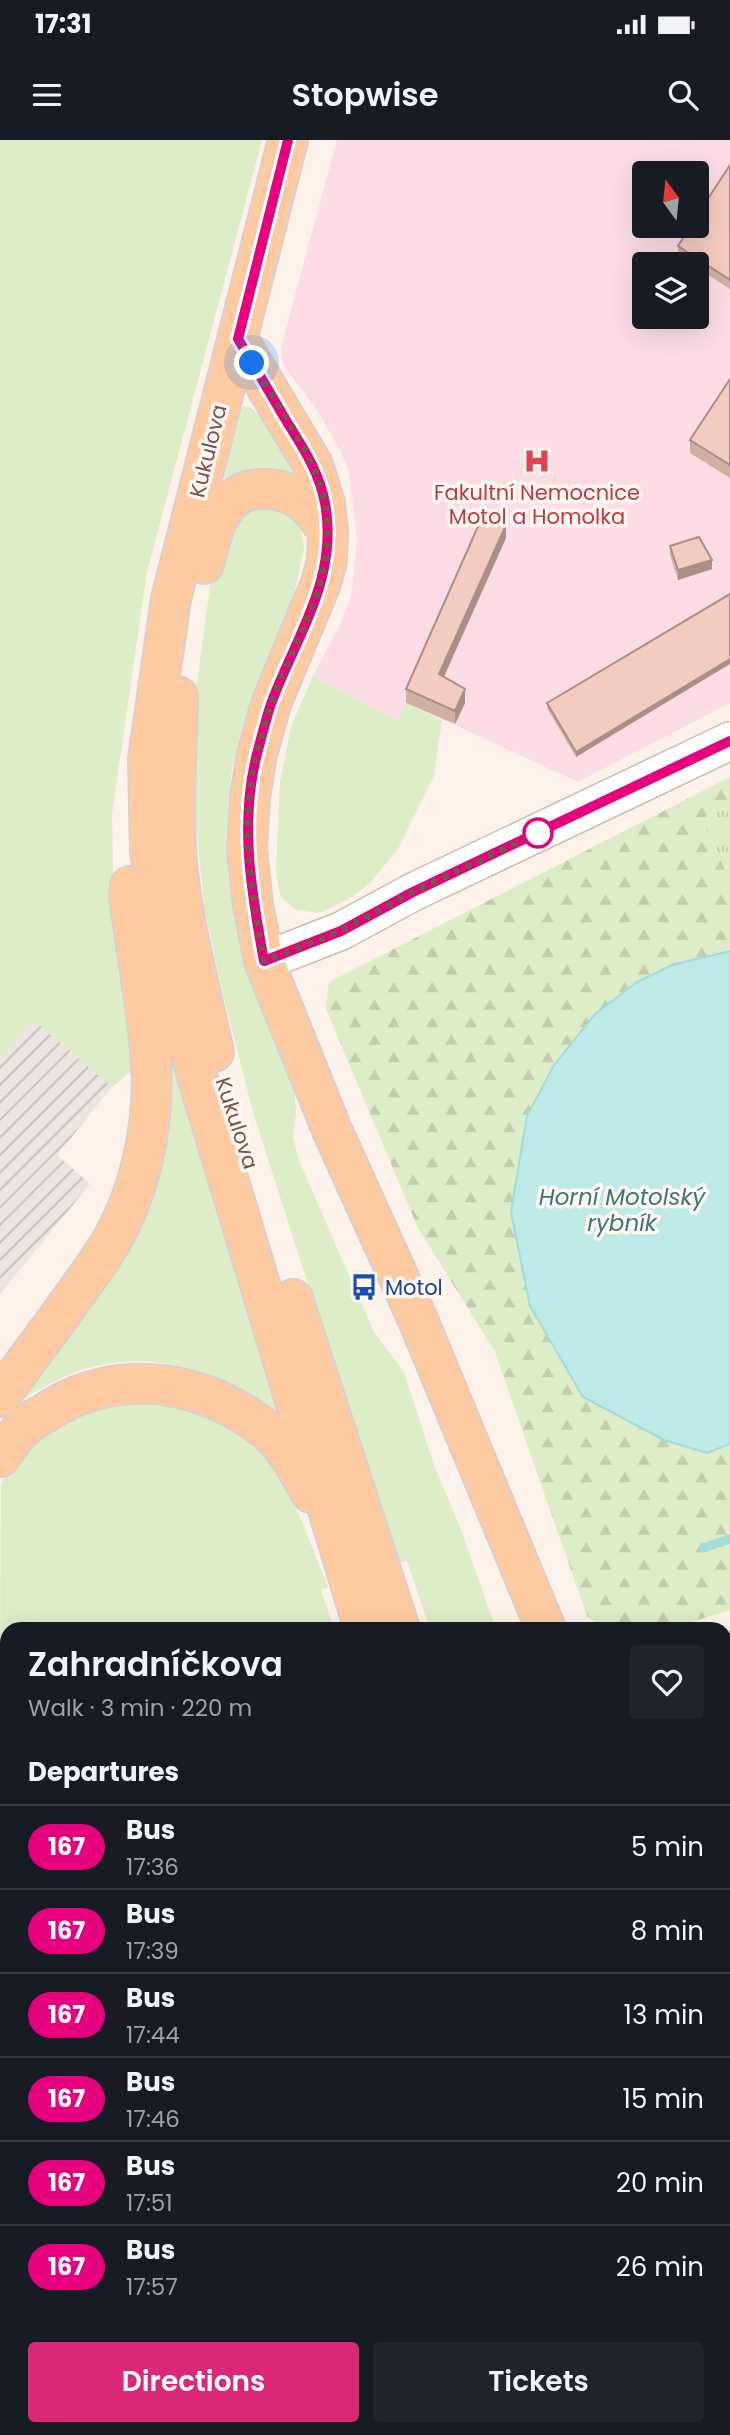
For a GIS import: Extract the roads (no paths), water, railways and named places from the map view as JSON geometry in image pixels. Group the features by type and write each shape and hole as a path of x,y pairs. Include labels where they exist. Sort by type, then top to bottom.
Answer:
{"main road":[{"name":"Kukulova","path":"288,140 171,600 148,759 150,851 164,953 176,1006 306,1430 333,1531 395,1622"},
{"path":"238,339 313,465 325,503 328,531 327,561 321,583 271,704 251,786 247,849 253,905 264,961 332,1129 418,1321 543,1622"},
{"path":"178,696 208,550 218,517 226,504 234,496 248,491 279,491 304,502 328,531"},
{"name":"Kukulova","path":"171,600 178,696 176,847 182,898 216,1060 364,1575 364,1622"},
{"path":"0,1397 107,1248 122,1218 143,1153 148,1124 151,1066 129,896 133,839 148,759"},
{"path":"0,1457 23,1427 56,1406 86,1392 112,1385 147,1382 186,1388 222,1402 275,1438 293,1462 333,1531"},
{"path":"522,1622 523,1573"},
{"path":"523,1573 554,1622"}],"street":[{"path":"264,961 341,931 413,892 730,741"}],"water":[{"name":"Horní Motolský rybník","path":"730,951 730,1444 707,1453 664,1440 583,1397 530,1306 511,1212 527,1116 554,1065 596,1013 637,982 672,965"}],"waterway":[{"path":"703,1548 730,1539"}],"place":[{"name":"Fakultní Nemocnice Motol a Homolka","path":"537,461"},
{"name":"Motol","path":"364,1287"}]}
